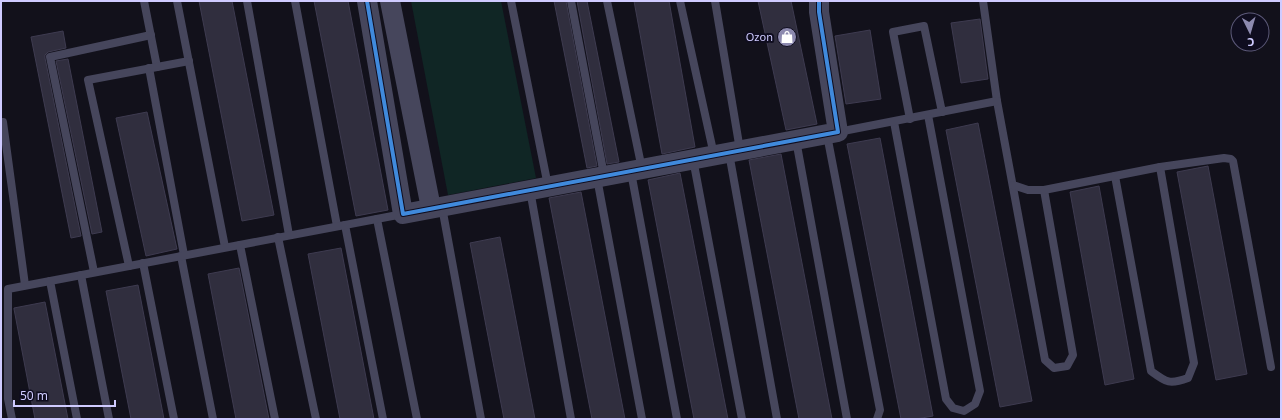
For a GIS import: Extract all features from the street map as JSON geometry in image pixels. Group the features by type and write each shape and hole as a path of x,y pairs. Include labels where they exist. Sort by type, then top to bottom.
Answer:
{"street":[{"path":"368,1 403,214 833,133 819,12 822,2"},
{"path":"390,1 437,207"}],"lane":[{"path":"144,1 157,66"},
{"path":"177,1 225,247"},
{"path":"247,1 289,235"},
{"path":"295,1 383,419"},
{"path":"511,1 571,419"},
{"path":"571,1 642,419"},
{"path":"608,1 677,419"},
{"path":"680,1 728,153"},
{"path":"715,1 728,153 777,419"},
{"path":"983,1 997,101 1045,360 1054,368 1067,366 1073,355 1044,190"},
{"path":"910,119 893,32 901,30 924,26 942,112"},
{"path":"94,272 50,57 151,35"},
{"path":"129,266 88,80 189,61"},
{"path":"148,68 213,419"},
{"path":"877,419 880,410 833,133 997,101"},
{"path":"894,122 946,399 953,408 964,411 975,404 980,391 928,115"},
{"path":"4,122 25,286"},
{"path":"796,140 847,419"},
{"path":"1013,185 1028,190 1044,190 1160,167 1228,158 1233,161 1271,367"},
{"path":"693,159 742,419"},
{"path":"1115,176 1151,371 1163,379 1175,383 1188,378 1194,363 1160,167"},
{"path":"437,207 481,419"},
{"path":"12,419 8,399 8,289 403,214"},
{"path":"377,219 417,419"},
{"path":"278,237 316,419"},
{"path":"240,244 275,419"},
{"path":"143,263 174,419"},
{"path":"81,275 109,419"},
{"path":"50,281 76,419"}],"green space":[{"path":"411,1 501,1 536,178 448,195"}],"building":[{"path":"199,1 232,1 274,215 242,221"},
{"path":"314,1 348,1 388,210 356,216"},
{"path":"554,1 566,1 597,166 587,168"},
{"path":"577,1 587,1 619,162 607,164"},
{"path":"634,1 669,1 695,147 662,154"},
{"path":"758,1 791,1 817,124 786,130"},
{"path":"980,19 988,79 961,83 951,23"},
{"path":"870,30 881,99 846,104 835,36"},
{"path":"63,31 66,48 48,52 45,55 45,58 81,236 71,238 31,37"},
{"path":"68,59 102,232 92,234 56,61"},
{"path":"147,112 177,249 146,256 116,118"},
{"path":"978,123 1032,401 1000,407 946,130"},
{"path":"880,138 933,416 916,419 901,419 847,144"},
{"path":"781,154 832,419 799,419 749,160"},
{"path":"1208,166 1247,374 1216,380 1177,172"},
{"path":"680,173 728,419 694,419 648,180"},
{"path":"1099,186 1134,379 1105,385 1070,192"},
{"path":"581,192 625,419 592,419 549,198"},
{"path":"500,237 535,419 504,419 470,243"},
{"path":"341,248 374,419 340,419 308,254"},
{"path":"239,268 269,419 236,419 208,274"},
{"path":"138,285 164,419 131,419 106,291"},
{"path":"45,302 68,419 35,419 14,308"}],"cycle path":[{"path":"367,1 403,214 838,132 819,12 819,1"}],"place":[{"name":"Ozon","path":"787,37"}]}
